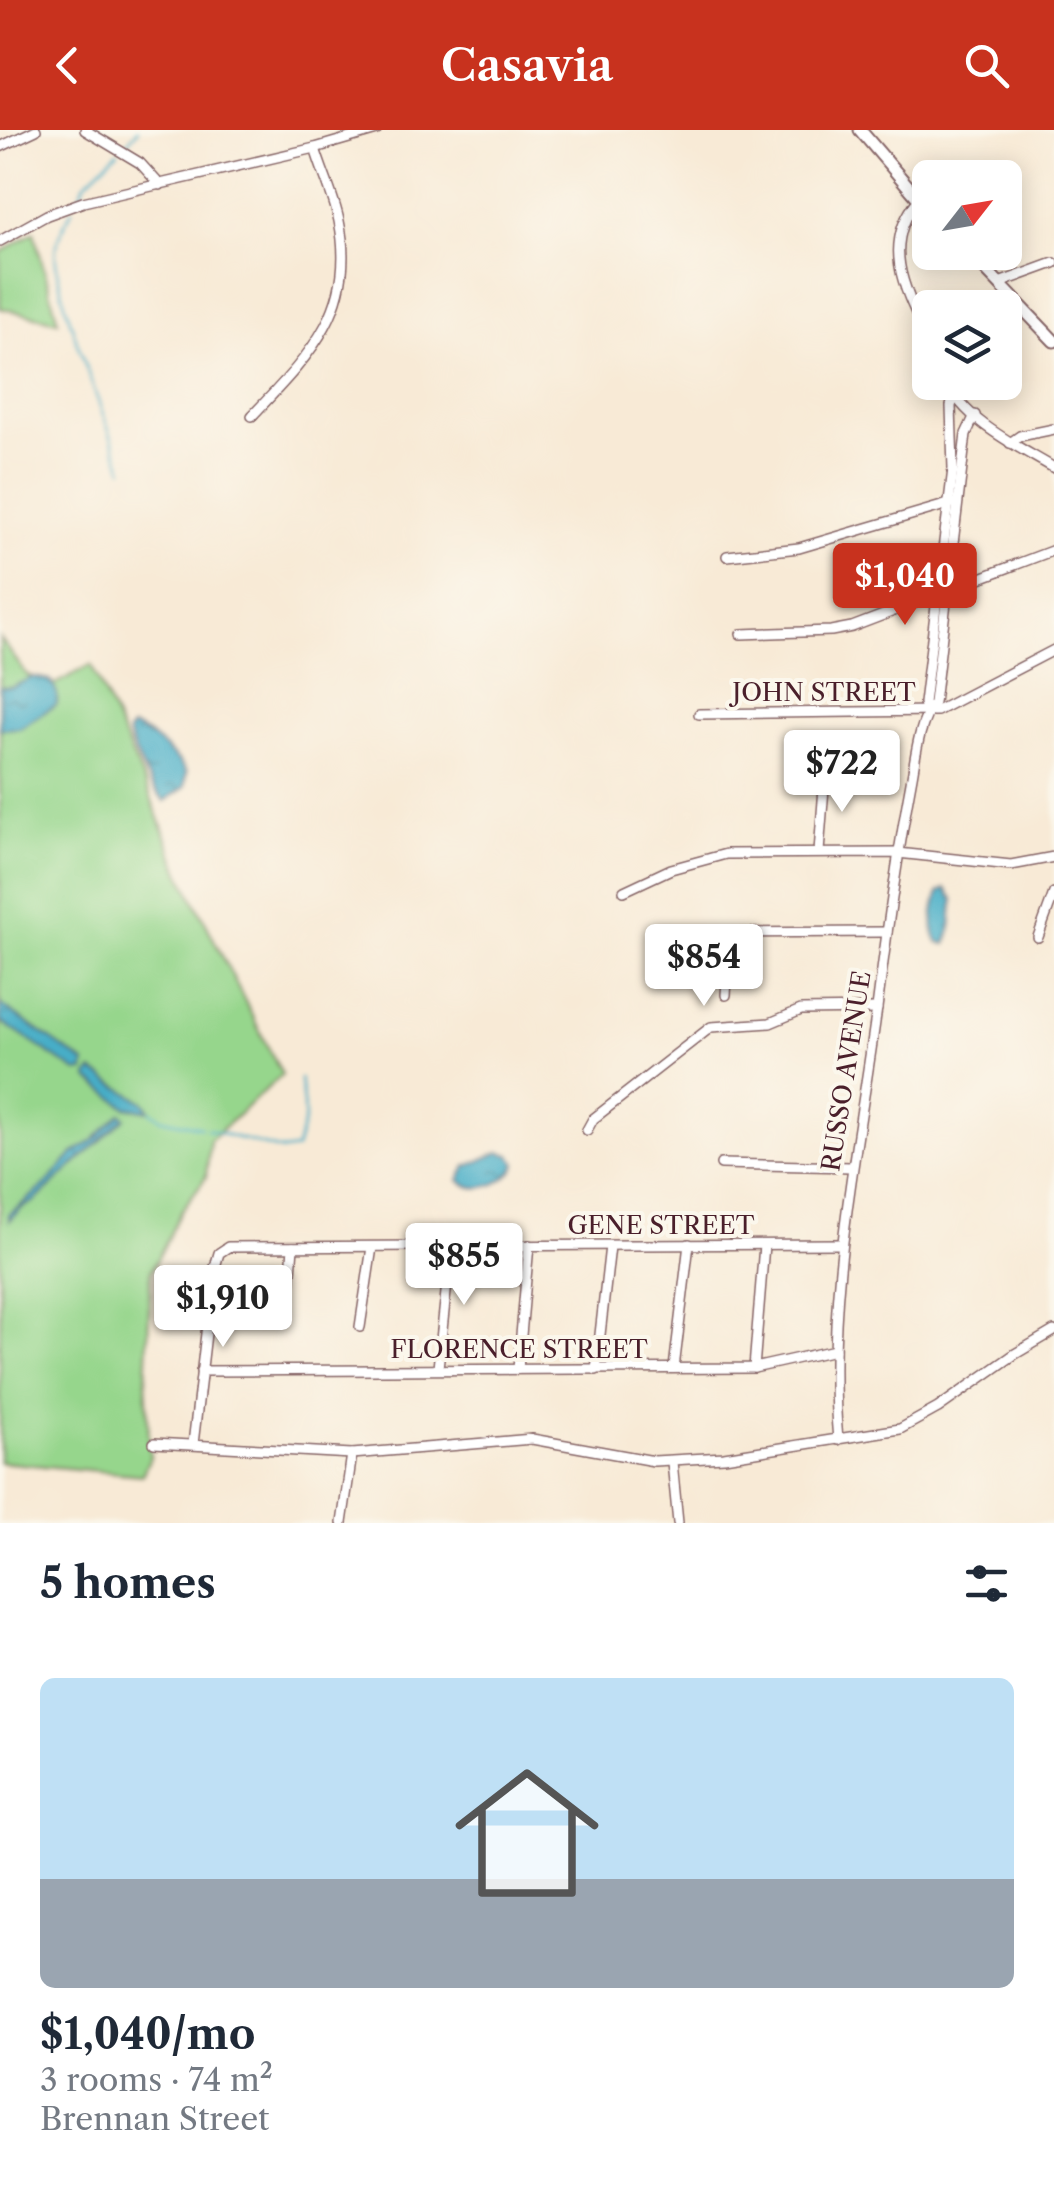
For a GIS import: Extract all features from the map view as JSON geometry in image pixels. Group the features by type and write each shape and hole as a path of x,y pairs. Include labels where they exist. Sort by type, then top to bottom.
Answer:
{"main road":[{"path":"860,130 912,193"},
{"path":"986,270 1054,340"}],"street":[{"path":"0,147 36,130"},
{"path":"85,130 131,157 160,184"},
{"path":"0,242 61,209 83,202 377,130"},
{"path":"252,416 312,350 330,320 338,295 343,260 340,226 315,148"},
{"path":"912,208 900,224 898,247 912,303"},
{"path":"999,283 1054,262"},
{"name":"RUSSO AVENUE","path":"838,1440 834,1350 842,1244 898,854 927,712 934,702 954,503 954,400"},
{"path":"956,400 1010,443 1054,468"},
{"name":"RUSSO AVENUE","path":"927,712 924,703 937,594 966,434 974,415"},
{"path":"1010,443 1020,436 1054,429"},
{"path":"726,556 799,548 954,503"},
{"path":"741,634 852,627 1054,550"},
{"name":"JOHN STREET","path":"699,714 927,712 950,706 1054,650"},
{"path":"819,852 826,775"},
{"path":"624,891 670,870 726,854 898,854 1011,865 1054,858"},
{"path":"1038,937 1054,893"},
{"path":"726,994 730,933 887,932"},
{"path":"586,1130 593,1119 711,1027 770,1024 801,1010 876,1009"},
{"path":"721,1164 851,1167"},
{"path":"438,1368 451,1244"},
{"path":"674,1368 689,1244"},
{"name":"GENE STREET","path":"201,1370 216,1260 224,1248 842,1244"},
{"path":"518,1369 528,1245"},
{"path":"754,1368 764,1245"},
{"path":"596,1370 610,1246"},
{"path":"288,1312 292,1247"},
{"path":"360,1327 372,1247"},
{"path":"154,1443 352,1454 532,1439 672,1462 889,1432 913,1423 1054,1332"},
{"name":"FLORENCE STREET","path":"201,1370 754,1368 834,1350"},
{"path":"193,1444 201,1370"},
{"path":"342,1523 352,1454"},
{"path":"672,1462 678,1523"}],"green space":[{"path":"34,232 58,321 0,308 0,253"},
{"path":"0,638 27,675 55,684 91,665 146,785 180,872 282,1075 210,1140 206,1177 182,1210 151,1272 146,1382 150,1457 142,1475 0,1462"}],"water":[{"path":"33,677 50,680 57,693 57,704 20,728 0,729 0,687 12,687"},
{"path":"132,727 162,745 187,772 185,787 165,801 138,758 128,732"},
{"path":"946,889 954,900 946,944 938,942 933,924 939,892"},
{"path":"0,1004 85,1063 84,1071 77,1072 0,1021"},
{"path":"92,1071 145,1103 150,1111 126,1107 90,1080"},
{"path":"121,1113 125,1118 9,1221 9,1215"},
{"path":"499,1152 510,1155 517,1164 499,1182 474,1187 459,1180 466,1167"}],"waterway":[{"path":"123,147 138,130"},
{"path":"78,199 85,183 118,152"},
{"path":"72,210 57,241 56,264 70,321 123,469"},
{"path":"207,1129 283,1151 296,1149 305,1118 300,1079"},
{"path":"150,1111 162,1119 201,1127"}]}
